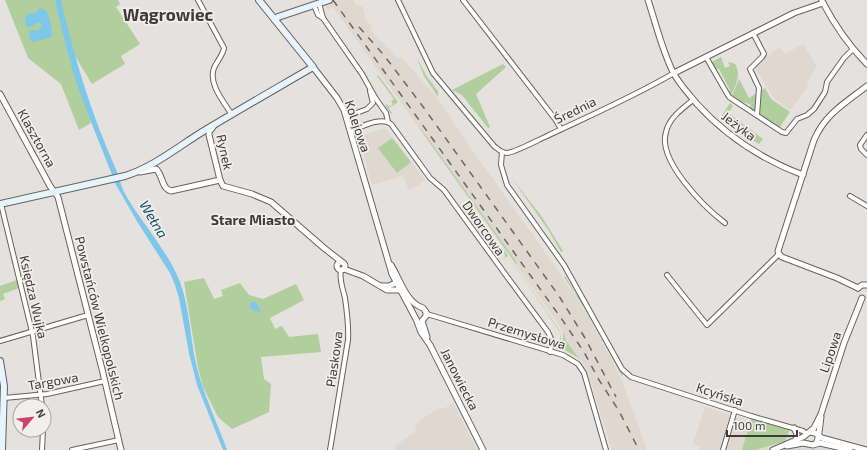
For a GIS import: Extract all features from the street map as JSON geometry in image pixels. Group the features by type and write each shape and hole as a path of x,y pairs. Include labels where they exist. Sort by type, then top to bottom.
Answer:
{"main road":[{"name":"Kolejowa","path":"259,0 313,67"},
{"path":"275,20 278,17 329,0"},
{"path":"214,124 313,67"},
{"name":"Rynek","path":"128,175 156,163 214,124"},
{"path":"1,204 128,175"},
{"path":"0,361 4,381 2,450"}],"street":[{"path":"198,0 223,46 224,51 214,68 213,78 216,88 232,114"},
{"path":"398,0 433,73 494,146 502,152"},
{"path":"463,0 555,119 561,129"},
{"name":"Jeżyka","path":"648,0 674,73 693,100 715,123 742,144 769,160 803,175"},
{"path":"822,1 835,25 853,49 867,64"},
{"name":"Średnia","path":"502,152 512,152 561,129 618,102 706,56 822,1"},
{"name":"Dworcowa","path":"316,4 318,15 323,18 368,83 386,113 388,122 430,178 444,190 501,270 548,332 552,341 550,352"},
{"path":"753,33 764,54 750,69 759,88 757,115"},
{"path":"706,56 727,95 786,134 797,119 807,115 814,109 825,92 827,82 844,58 853,49"},
{"name":"Kolejowa","path":"313,67 336,98 346,117 392,274 412,302 419,307"},
{"name":"Dworcowa","path":"346,117 367,109 372,105 368,83"},
{"path":"668,275 707,325 779,254 778,251 781,239 814,140 822,124 832,113 867,86"},
{"name":"Klasztorna","path":"0,94 55,192"},
{"path":"693,100 681,109 667,128 665,138 666,149 684,182 701,202 724,223"},
{"path":"350,131 379,121 388,122"},
{"name":"Rynek","path":"128,175 156,169 159,172 166,188 171,191 220,180 208,135 214,124"},
{"path":"867,135 860,149 867,155"},
{"name":"Kcyńska","path":"502,152 500,165 507,185 564,265 626,374 631,377 794,428 808,434"},
{"path":"220,180 226,187 252,194 275,204 342,266 387,290 400,290"},
{"name":"Powstańców Wielkopolskich","path":"55,192 58,197 121,450"},
{"path":"850,196 867,206"},
{"name":"Księdza Wujka","path":"1,204 32,331 41,398"},
{"path":"779,254 782,257 858,288"},
{"name":"Piaskowa","path":"330,450 348,340 348,320 340,278 342,266"},
{"path":"380,285 388,286 398,282"},
{"name":"Kolejowa","path":"398,282 400,290 415,317"},
{"path":"858,288 862,285 867,285"},
{"path":"858,288 858,293 864,297"},
{"name":"Lipowa","path":"818,435 821,414 844,343 864,297"},
{"path":"422,321 427,314 423,308 419,307 415,310 415,317 422,321 430,345"},
{"name":"Przemysłowa","path":"427,314 550,352 568,358 578,364 582,369 606,450"},
{"path":"0,341 88,315"},
{"name":"Janowiecka","path":"415,317 421,332 430,345 483,450"},
{"name":"Targowa","path":"4,398 41,395 105,381"},
{"path":"723,450 736,410"},
{"name":"Lipowa","path":"808,434 821,414"},
{"path":"794,428 797,434 796,440"},
{"path":"773,450 808,434 816,432 825,439 866,450"},
{"path":"808,434 806,440 808,443"},
{"path":"816,444 818,435"},
{"path":"42,450 43,438"},
{"path":"72,450 118,440"},
{"path":"782,446 808,443 811,445 816,444 835,446 850,450"}],"shaded area":[{"path":"320,0 353,0 357,6 363,7 366,20 372,26 370,28 378,38 398,58 401,57 438,99 588,316 622,381 647,450 612,450 587,370 566,341 563,332 555,319 427,137 333,7 328,9"},
{"path":"803,44 817,66 808,80 807,88 790,110 773,97 754,66 780,47 785,54"},
{"path":"383,129 387,130 425,180 417,186 409,190 403,176 372,185 359,138 360,136"},
{"path":"453,403 477,450 396,450 395,446 417,430 414,425 437,409 445,408"},
{"path":"705,407 838,450 698,450 700,446 693,444"}],"green space":[{"path":"5,0 118,0 120,4 116,7 140,44 121,56 125,64 92,84 69,46 91,123 79,130 61,84 28,58"},
{"path":"721,57 725,68 730,66 728,62 735,64 737,68 738,77 730,98 727,95 730,90 719,69 713,70 710,63"},
{"path":"417,58 427,77 438,91 438,97 424,76"},
{"path":"503,64 506,67 476,94 490,127 488,128 462,95 452,90"},
{"path":"378,75 398,102 389,108 392,113 391,114 385,105 387,104 389,107 393,104 391,101 394,99 377,76"},
{"path":"739,79 749,98 765,88 771,99 790,112 778,130 748,110 751,105 731,98"},
{"path":"730,103 733,106 728,113 763,139 759,144 740,133 721,117"},
{"path":"417,125 517,263 516,264 555,319"},
{"path":"392,138 411,162 397,173 378,148"},
{"path":"511,177 542,217 563,251 561,252 549,231"},
{"path":"504,250 561,334 508,256 499,261 505,257"},
{"path":"565,276 578,295 591,317 564,277"},
{"path":"204,278 214,299 223,296 221,290 240,283 249,295 263,299 296,284 304,300 270,318 275,329 282,326 289,337 318,334 321,352 261,357 264,379 271,384 269,412 232,429 218,417 203,387 198,368 184,282"},
{"path":"17,280 19,288 3,294 5,299 0,301 0,286"},
{"path":"592,320 623,375 622,376"},
{"path":"563,332 566,341 582,362 577,357 563,349"},
{"path":"561,334 560,345 558,345"},
{"path":"752,417 790,429 785,441 755,450 742,450"}],"water":[{"path":"55,0 61,0 84,85 98,126 123,189 168,258 180,282 186,303 200,378 227,450 223,450 197,385 175,285 170,273 116,185 73,72"},
{"path":"40,8 45,10 49,16 52,35 51,37 33,42 29,37 30,31 38,30 42,26 40,23 36,23 34,26 28,27 26,26 25,18 28,14 36,13"},
{"path":"251,302 256,302 261,312 254,311 250,308"}],"railway":[{"path":"333,0 561,318 584,352 599,380 619,411 639,450"},
{"path":"359,27 383,54 421,104 559,296 585,338 616,397"}],"district":[{"name":"Wągrowiec","path":"168,14"},
{"name":"Stare Miasto","path":"253,219"}],"water label":[{"name":"Wełna","path":"154,219"}]}
